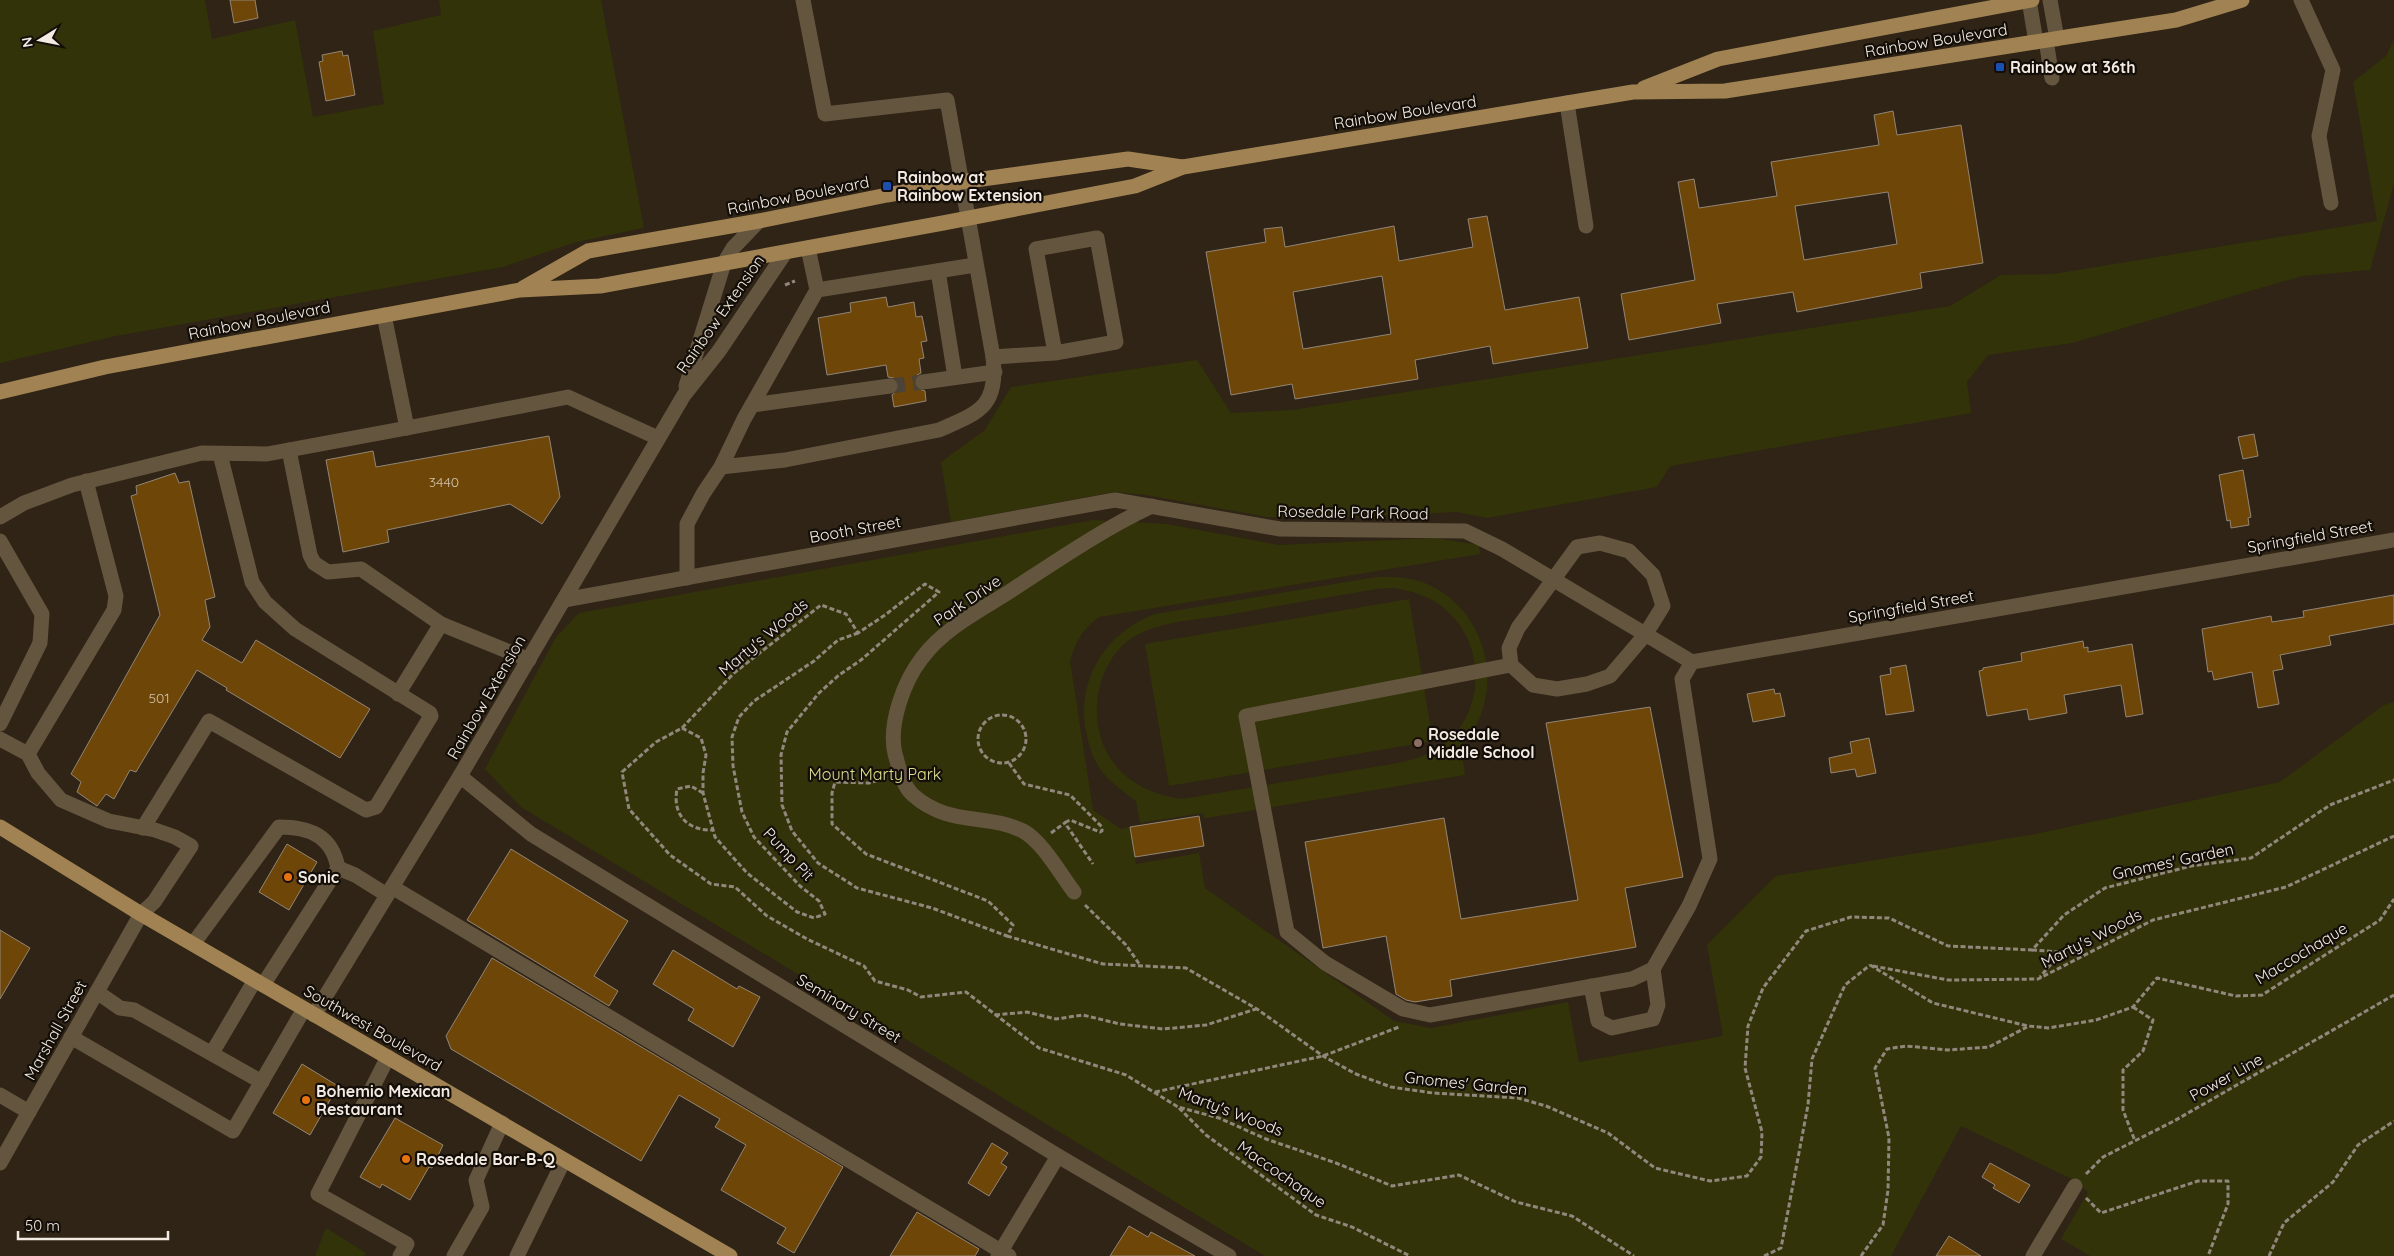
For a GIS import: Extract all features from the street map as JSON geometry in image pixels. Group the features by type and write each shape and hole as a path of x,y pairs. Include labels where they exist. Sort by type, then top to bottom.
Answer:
{"main road":[{"name":"Rainbow Boulevard","path":"1633,92 1718,59 2030,0"},
{"name":"Rainbow Boulevard","path":"2,393 105,367 520,290 600,286 785,253 1135,186 1183,167 1633,92 1725,91 2176,20 2242,0"},
{"name":"Rainbow Boulevard","path":"520,290 588,251 759,222 841,203 960,182 1128,159 1183,167"},
{"name":"Southwest Boulevard","path":"0,827 192,944 730,1256"}],"street":[{"path":"721,467 785,460 939,430 962,420 985,406 993,387 994,364 960,182 947,100 825,114 803,0"},
{"path":"2030,0 2046,40 2052,78"},
{"path":"2046,40 2050,0"},
{"path":"2301,0 2332,70 2320,136 2331,203"},
{"path":"1567,103 1586,226"},
{"name":"Rainbow Extension","path":"684,395 724,264 733,248 759,222"},
{"path":"923,382 955,377 994,364 1055,353 1116,342 1097,238 1036,249 1055,353"},
{"path":"687,578 687,524 702,494 721,467 752,405 817,290 808,248"},
{"name":"Rainbow Extension","path":"71,1037 233,1131 262,1082 390,891 460,776 684,395 720,351 785,253"},
{"path":"817,290 976,265"},
{"path":"938,271 955,377"},
{"path":"384,315 407,428"},
{"path":"752,405 890,386"},
{"path":"0,517 24,503 86,481 202,453 267,454 568,397 658,438"},
{"path":"289,450 310,555 314,563 328,572 361,569 441,624 528,660"},
{"path":"0,739 28,754 38,773 61,800 109,821 143,828 209,721 366,810 376,807 431,716 430,713 295,629 265,602 252,582 220,454"},
{"path":"28,754 114,610 116,596 86,481"},
{"name":"Booth Street","path":"564,600 1115,500 1152,506"},
{"name":"Rosedale Park Road","path":"1152,506 1280,529 1465,531 1502,549 1554,580"},
{"name":"Park Drive","path":"1074,892 1033,839 1022,831 1004,825 955,817 930,807 912,794 900,774 893,744 899,701 922,658 947,632 1117,523 1152,506"},
{"name":"Springfield Street","path":"1692,662 2394,540"},
{"path":"0,541 42,614 40,643 0,724"},
{"path":"1600,543 1629,551 1653,575 1663,606 1646,635 1610,676 1587,684 1557,689 1533,685 1511,665 1509,648 1518,628 1577,547 1600,543"},
{"path":"1511,665 1246,716 1287,932 1325,963 1402,1009 1430,1015 1632,979 1653,969 1689,906 1710,860 1682,679 1692,662 1554,580"},
{"path":"398,694 441,624"},
{"name":"Seminary Street","path":"460,776 531,834 1058,1156 1229,1256"},
{"path":"192,944 279,827 300,827 322,838 335,853 338,868 212,1053"},
{"name":"Marshall Street","path":"0,1163 141,914 154,902 191,846 175,837 143,828"},
{"path":"338,868 390,891 1002,1254 1058,1156"},
{"path":"1591,986 1598,1021 1612,1028 1653,1019 1658,1005 1653,969"},
{"path":"96,992 120,1008 134,1010 262,1082"},
{"path":"388,1057 318,1194 407,1244 400,1256"},
{"path":"0,1095 28,1112"},
{"path":"454,1256 482,1207 476,1180 502,1123"},
{"path":"517,1256 564,1160"},
{"path":"2033,1256 2075,1186"}],"path":[{"path":"858,633 925,584 939,592 861,660 839,675 819,693 787,732 781,755 782,805 792,831 818,863 857,888 932,908 1007,936 1013,925 988,902 866,854 832,824 832,793 835,782 869,783 900,774"},
{"name":"Marty's Woods","path":"858,633 846,614 821,605 734,673 682,728 656,742 622,772 630,809 670,855 711,884 735,887 767,916 807,939 864,966 875,981 908,990 921,997 966,992 981,1001 995,1015 1039,1048 1126,1075 1178,1107 1219,1118 1266,1139 1336,1163 1392,1186 1459,1175 1516,1202 1572,1216 1634,1256"},
{"name":"Pump Pit","path":"682,728 701,738 706,755 703,773 703,793 715,838 747,873 797,912 814,918 825,914 819,901 800,886 754,837 742,812 734,766 732,737 739,717 754,701 814,661 838,640 858,633"},
{"path":"1009,763 1018,758 1025,748 1025,732 1016,719 1006,714 995,715 985,720 979,729 977,740 980,751 993,761 1009,763 1024,784 1070,795 1102,827 1102,832 1100,832 1070,820 1066,822 1092,864"},
{"name":"Gnomes' Garden","path":"1007,936 1103,964 1186,968 1257,1009 1323,1056 1356,1074 1391,1087 1432,1093 1518,1098 1546,1106 1608,1133 1655,1168 1710,1181 1728,1179 1747,1176 1761,1156 1762,1132 1745,1068 1748,1026 1763,988 1806,931 1851,917 1889,918 1948,946 2032,950 2064,915 2105,888 2191,866 2251,858 2330,805 2394,780"},
{"path":"703,793 691,786 677,789 675,802 684,821 699,831 713,830"},
{"name":"Marty's Woods","path":"1870,965 1948,980 2038,979 2153,920 2286,886 2394,836"},
{"path":"1074,892 1098,920 1126,946 1140,966"},
{"name":"Maccochaque","path":"2133,1007 2157,978 2236,996 2262,995 2380,920 2394,899"},
{"path":"2032,950 2061,952 2038,979"},
{"path":"1764,1256 1781,1248 1808,1105 1812,1059 1845,985 1870,965 1933,1003 2028,1026 2048,1028 2096,1020 2133,1007 2153,1020 2144,1051 2124,1070 2124,1110 2135,1141"},
{"name":"Power Line","path":"2075,1186 2103,1157 2183,1116 2394,995"},
{"path":"995,1015 1027,1012 1056,1018 1083,1015 1120,1024 1163,1029 1206,1025 1257,1009"},
{"path":"1154,1092 1323,1056 1403,1025"},
{"path":"1861,1256 1883,1225 1888,1190 1889,1138 1875,1068 1887,1049 1906,1046 1948,1050 1988,1046 2028,1026"},
{"name":"Maccochaque","path":"1178,1107 1206,1135 1316,1215 1352,1227 1410,1256"},
{"path":"2269,1256 2284,1222 2333,1182 2358,1145 2394,1121"},
{"path":"2075,1186 2101,1212 2198,1181 2228,1181 2228,1204 2208,1256"}],"green space":[{"path":"0,0 205,0 212,39 295,20 313,117 384,104 373,31 441,15 439,0 601,0 644,228 576,242 503,267 116,336 0,363"},
{"path":"2394,39 2394,184 2370,270 2302,276 2072,343 1988,355 1967,382 1971,413 1670,466 1657,487 1487,518 1457,512 1318,519 1267,517 1146,495 1114,492 951,522 941,462 985,430 1011,387 1197,360 1231,413 1292,410 1950,306 2001,275 2053,274 2377,221 2353,82 2386,56"},
{"name":"Mount Marty Park","path":"1093,520 1167,524 1278,545 1435,538 1479,545 1480,554 1099,617 1080,636 1070,661 1093,810 1121,829 1130,827 1136,864 1199,853 1205,888 1394,1021 1431,1028 1568,1002 1579,1062 1723,1036 1707,945 1776,876 2035,834 2280,782 2384,705 2394,702 2394,1256 2090,1256 2061,1239 2088,1192 2072,1179 1961,1126 1891,1256 1265,1256 521,807 485,769 556,637 579,613"},
{"path":"1376,577 1407,578 1425,583 1444,593 1460,607 1473,625 1482,644 1486,664 1487,686 1483,707 1474,729 1461,745 1465,775 1207,818 1204,818 1203,813 1140,823 1136,801 1119,788 1100,769 1090,749 1084,712 1086,694 1098,660 1109,645 1122,633 1138,622 1155,614","holes":["1394,588 1424,596 1440,605 1455,619 1465,635 1472,652 1476,671 1475,690 1470,709 1461,726 1448,741 1436,750 1415,759 1392,764 1182,799 1169,797 1145,788 1125,775 1109,756 1099,730 1097,701 1100,686 1112,659 1121,647 1132,638 1154,628 1178,622 1376,589"]},
{"path":"1409,599 1433,741 1169,786 1145,644"},
{"path":"326,1228 366,1253 364,1256 315,1256"}],"building":[{"path":"230,0 255,0 258,18 234,23"},
{"path":"342,51 343,56 348,55 355,95 326,101 319,62 323,61 322,55"},
{"path":"1893,111 1897,135 1961,125 1983,263 1920,273 1922,288 1797,312 1793,292 1717,304 1721,323 1629,340 1621,294 1695,280 1678,182 1694,179 1699,208 1777,196 1771,162 1879,145 1874,115","holes":["1888,192 1897,244 1804,260 1795,206"]},
{"path":"1487,216 1505,310 1579,297 1588,348 1493,364 1490,346 1415,360 1418,379 1295,399 1292,384 1231,395 1206,252 1266,242 1264,229 1282,227 1285,247 1394,226 1399,261 1473,247 1468,219","holes":["1382,276 1391,334 1303,349 1293,292"]},
{"path":"886,297 888,307 914,302 916,317 922,316 927,341 921,342 924,358 919,359 921,373 917,375 914,383 916,388 925,391 926,401 894,407 892,395 898,390 899,384 894,378 888,377 886,365 827,375 818,318 851,312 850,303"},
{"path":"2254,434 2258,456 2243,459 2238,437"},
{"path":"549,436 560,497 542,524 510,504 387,530 389,542 343,552 326,460 373,451 376,467"},
{"path":"2243,470 2251,517 2248,518 2249,525 2231,528 2230,520 2227,521 2219,475"},
{"path":"175,473 179,483 189,481 215,597 205,600 210,627 202,640 242,663 256,640 370,709 340,758 226,690 227,688 197,670 136,772 130,770 114,799 106,794 97,806 77,792 81,782 71,774 160,615 131,496 137,494 136,486"},
{"path":"2394,595 2394,624 2329,636 2331,645 2280,655 2283,669 2273,671 2279,704 2258,708 2252,672 2214,680 2212,671 2208,672 2202,629 2271,616 2272,622 2304,617 2303,611"},
{"path":"2083,641 2084,648 2088,647 2088,652 2132,644 2143,714 2126,717 2121,685 2064,695 2067,713 2029,720 2027,709 1987,716 1979,671 1983,670 1983,668 2022,661 2021,653"},
{"path":"1906,665 1914,711 1886,715 1880,676 1891,674 1890,668"},
{"path":"1774,689 1775,694 1780,693 1785,716 1753,722 1747,694"},
{"name":"Rosedale Middle School","path":"1650,707 1683,877 1625,888 1636,947 1450,980 1452,996 1415,1002 1406,1000 1396,994 1386,936 1323,948 1305,842 1444,818 1461,919 1578,900 1546,723"},
{"path":"1869,738 1876,773 1857,777 1855,769 1831,773 1829,758 1852,753 1850,742"},
{"path":"1199,816 1204,846 1135,857 1130,827"},
{"name":"Sonic","path":"287,844 317,862 289,910 259,892"},
{"path":"511,849 628,921 594,976 618,991 609,1006 467,920"},
{"path":"0,930 30,948 0,999"},
{"path":"673,950 737,989 739,986 760,997 733,1047 688,1020 694,1009 653,984"},
{"path":"492,958 843,1167 794,1253 777,1243 786,1228 721,1190 746,1145 715,1127 720,1119 679,1095 641,1161 451,1049 446,1036"},
{"name":"Bohemio Mexican Restaurant","path":"302,1064 338,1086 310,1135 273,1113"},
{"name":"Rosedale Bar-B-Q","path":"395,1118 443,1145 432,1168 429,1167 410,1200 382,1184 380,1188 360,1177"},
{"path":"992,1143 1008,1153 1001,1163 1007,1167 989,1196 968,1183"},
{"path":"1990,1163 2030,1185 2019,1203 1993,1188 1995,1185 1982,1177"},
{"path":"917,1212 979,1249 975,1256 890,1256"},
{"path":"1129,1226 1148,1237 1151,1232 1195,1256 1110,1256"},
{"path":"1949,1236 1981,1256 1936,1256"}],"tunnel":[{"path":"890,386 923,382"}],"place":[{"name":"Rainbow at 36th","path":"2000,67"},
{"name":"Rainbow at Rainbow Extension","path":"887,186"},
{"name":"Rosedale Middle School","path":"1418,743"},
{"name":"Sonic","path":"288,877"},
{"name":"Bohemio Mexican Restaurant","path":"306,1100"},
{"name":"Rosedale Bar-B-Q","path":"406,1159"}]}
